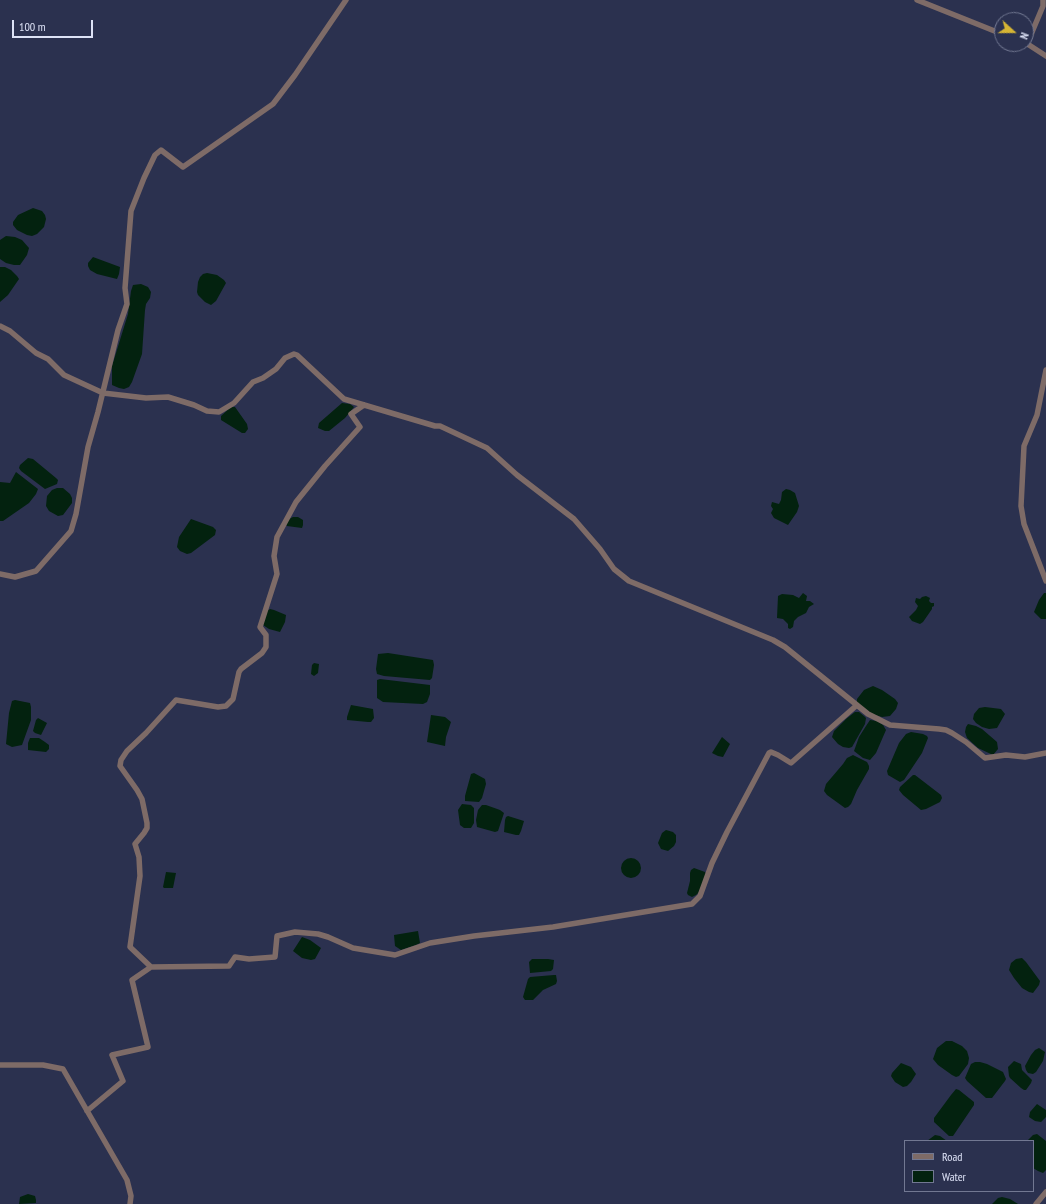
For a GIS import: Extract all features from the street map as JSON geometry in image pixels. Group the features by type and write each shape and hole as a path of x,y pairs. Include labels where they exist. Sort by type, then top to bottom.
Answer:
{"street":[{"path":"0,574 15,576 36,571 71,531 76,514 88,447 118,330 127,304 125,288 131,211 155,155 162,150 182,167 273,104 295,75 346,0"},
{"path":"917,0 994,31"},
{"path":"1034,26 1043,6 1043,0"},
{"path":"1034,49 1046,56"},
{"path":"0,326 10,331 36,354 48,359 64,375 103,393 146,398 168,398 194,406 207,412 219,412 234,403 253,382 263,378 276,369 285,358 294,354 297,355 344,399 435,426 440,426 487,448 574,519 600,549 614,570 629,581 773,640 785,647 868,714 890,725 938,729 952,733 966,742 985,758 1006,755 1025,757 1046,753"},
{"path":"1046,370 1037,415 1024,446 1021,506 1024,524 1046,581"},
{"path":"151,967 130,947 140,876 139,856 135,844 147,828 147,823 142,799 120,766 121,760 176,700 218,707 226,706 233,699 239,672 262,653 266,647 266,635 260,627 277,574 274,556 277,537 296,502 325,466 360,427 351,414 364,405"},
{"path":"87,1111 123,1081 112,1055 148,1047 132,980 151,967 229,966 235,957 249,959 275,957 277,936 295,932 318,934 352,948 395,955 430,943 474,936 553,927 692,904 700,896 718,850 769,753 771,752 778,755 791,764 857,705"},
{"path":"0,1065 43,1065 63,1069 127,1180 131,1196 130,1204"},
{"path":"1036,1204 1046,1192"}],"water":[{"path":"33,208 42,211 46,219 44,227 37,234 32,236 17,230 13,225 13,222 18,215"},
{"path":"6,236 15,237 22,240 29,248 27,255 20,265 6,263 0,259 0,240"},
{"path":"93,257 120,267 117,279 97,274 90,270 88,263"},
{"path":"0,267 5,267 11,270 19,279 8,295 0,302"},
{"path":"207,273 217,275 226,283 216,301 211,305 205,302 197,292 200,277"},
{"path":"141,284 148,287 151,292 145,310 142,354 132,382 129,387 124,389 112,385 112,366 128,314 133,285"},
{"path":"342,403 350,404 354,407 345,418 329,431 318,428 319,423"},
{"path":"231,407 235,407 247,424 248,429 245,433 242,433 221,420 221,416"},
{"path":"28,458 33,459 56,478 58,480 57,484 45,489 21,471 19,468 20,465"},
{"path":"16,472 38,489 29,503 3,521 0,521 0,482 10,483"},
{"path":"63,488 72,498 72,503 63,515 58,516 49,511 46,506 47,496 52,490"},
{"path":"786,489 795,493 799,506 797,512 788,525 774,518 771,513 773,509 771,506 772,502 779,504 782,492"},
{"path":"298,517 303,520 302,528 286,525 289,519"},
{"path":"191,519 213,527 216,530 215,535 191,553 187,554 180,551 177,547 179,537"},
{"path":"803,593 807,596 806,601 810,601 814,604 809,607 806,613 794,621 793,627 790,629 788,628 788,624 783,619 777,618 778,596 782,594 793,595 799,598"},
{"path":"1044,593 1046,593 1046,619 1041,619 1034,612"},
{"path":"926,596 930,598 929,601 931,603 934,603 934,606 923,622 920,624 912,621 909,617 918,606 915,602 916,598 920,599"},
{"path":"270,609 286,615 285,622 280,632 269,629 263,625 267,611"},
{"path":"388,653 433,660 434,665 432,678 430,680 377,674 376,669 378,654"},
{"path":"314,663 319,664 318,673 314,676 311,674 312,665"},
{"path":"380,679 430,685 430,694 427,702 423,704 383,702 377,698 377,680"},
{"path":"873,686 882,690 895,699 898,703 896,709 890,716 882,717 872,714 857,704 857,699 864,690"},
{"path":"15,700 30,703 31,720 22,745 12,747 6,744 9,713 12,701"},
{"path":"351,705 373,709 374,718 371,722 347,720"},
{"path":"985,707 1001,709 1005,714 997,728 989,729 982,727 973,719 974,714 979,708"},
{"path":"855,712 859,712 866,718 865,724 852,747 843,747 832,737 834,731"},
{"path":"431,715 445,717 451,722 446,737 445,746 427,742"},
{"path":"38,718 47,723 41,735 33,731"},
{"path":"870,720 877,721 883,725 886,730 876,753 870,760 863,758 854,751 859,737"},
{"path":"968,724 982,729 997,742 998,749 993,755 978,748 967,738 965,732"},
{"path":"911,732 923,734 928,738 922,753 904,780 900,782 888,775 887,771 899,743 906,734"},
{"path":"722,737 730,744 723,757 712,753"},
{"path":"30,738 39,738 49,745 49,749 46,752 28,750"},
{"path":"853,755 867,762 869,769 851,804 845,808 827,795 824,791 826,784 847,758"},
{"path":"474,773 485,779 486,784 482,798 479,802 465,801 471,774"},
{"path":"913,775 941,795 942,798 940,802 921,810 903,795 899,790 900,787"},
{"path":"462,804 471,805 474,808 474,823 471,828 464,828 460,825 458,810"},
{"path":"482,805 500,810 504,813 498,831 495,832 477,827 476,820 478,810"},
{"path":"508,816 524,821 519,835 504,832 505,820"},
{"path":"666,830 673,832 676,835 676,842 674,846 668,851 661,849 658,843 662,833"},
{"path":"631,858 638,861 641,868 638,875 631,878 624,875 621,868 624,861"},
{"path":"694,868 705,872 706,874 699,892 692,897 687,893 690,873"},
{"path":"166,872 176,873 173,888 163,887"},
{"path":"418,931 420,943 401,950 395,946 394,935"},
{"path":"302,937 310,940 321,948 315,959 311,960 302,958 293,951"},
{"path":"1022,958 1040,981 1033,993 1022,988 1009,970 1011,963 1016,959"},
{"path":"532,959 554,960 553,969 551,971 530,973 529,962"},
{"path":"556,975 556,984 543,990 533,1000 525,1000 523,997 528,979 530,977"},
{"path":"946,1041 952,1041 962,1046 967,1051 969,1058 968,1064 959,1076 956,1077 938,1065 933,1059 937,1048"},
{"path":"1039,1048 1045,1052 1043,1061 1036,1072 1033,1074 1028,1073 1025,1066 1031,1055"},
{"path":"1014,1061 1021,1064 1022,1070 1032,1080 1026,1090 1021,1088 1009,1076 1008,1067"},
{"path":"975,1062 987,1064 1003,1072 1006,1079 992,1098 986,1098 965,1078 971,1064"},
{"path":"901,1063 911,1067 916,1074 907,1086 903,1087 895,1082 891,1076"},
{"path":"956,1089 974,1102 974,1105 953,1136 949,1136 934,1122 934,1118"},
{"path":"1037,1104 1046,1110 1046,1117 1041,1122 1035,1121 1029,1117 1030,1112"},
{"path":"1037,1134 1046,1141 1046,1170 1043,1173 1034,1169 1034,1140 1028,1140 1033,1135"},
{"path":"935,1135 940,1136 946,1140 928,1140"},
{"path":"28,1194 35,1196 36,1203 19,1204 20,1197"},
{"path":"1002,1197 1010,1199 1018,1204 992,1204 998,1198"}]}
